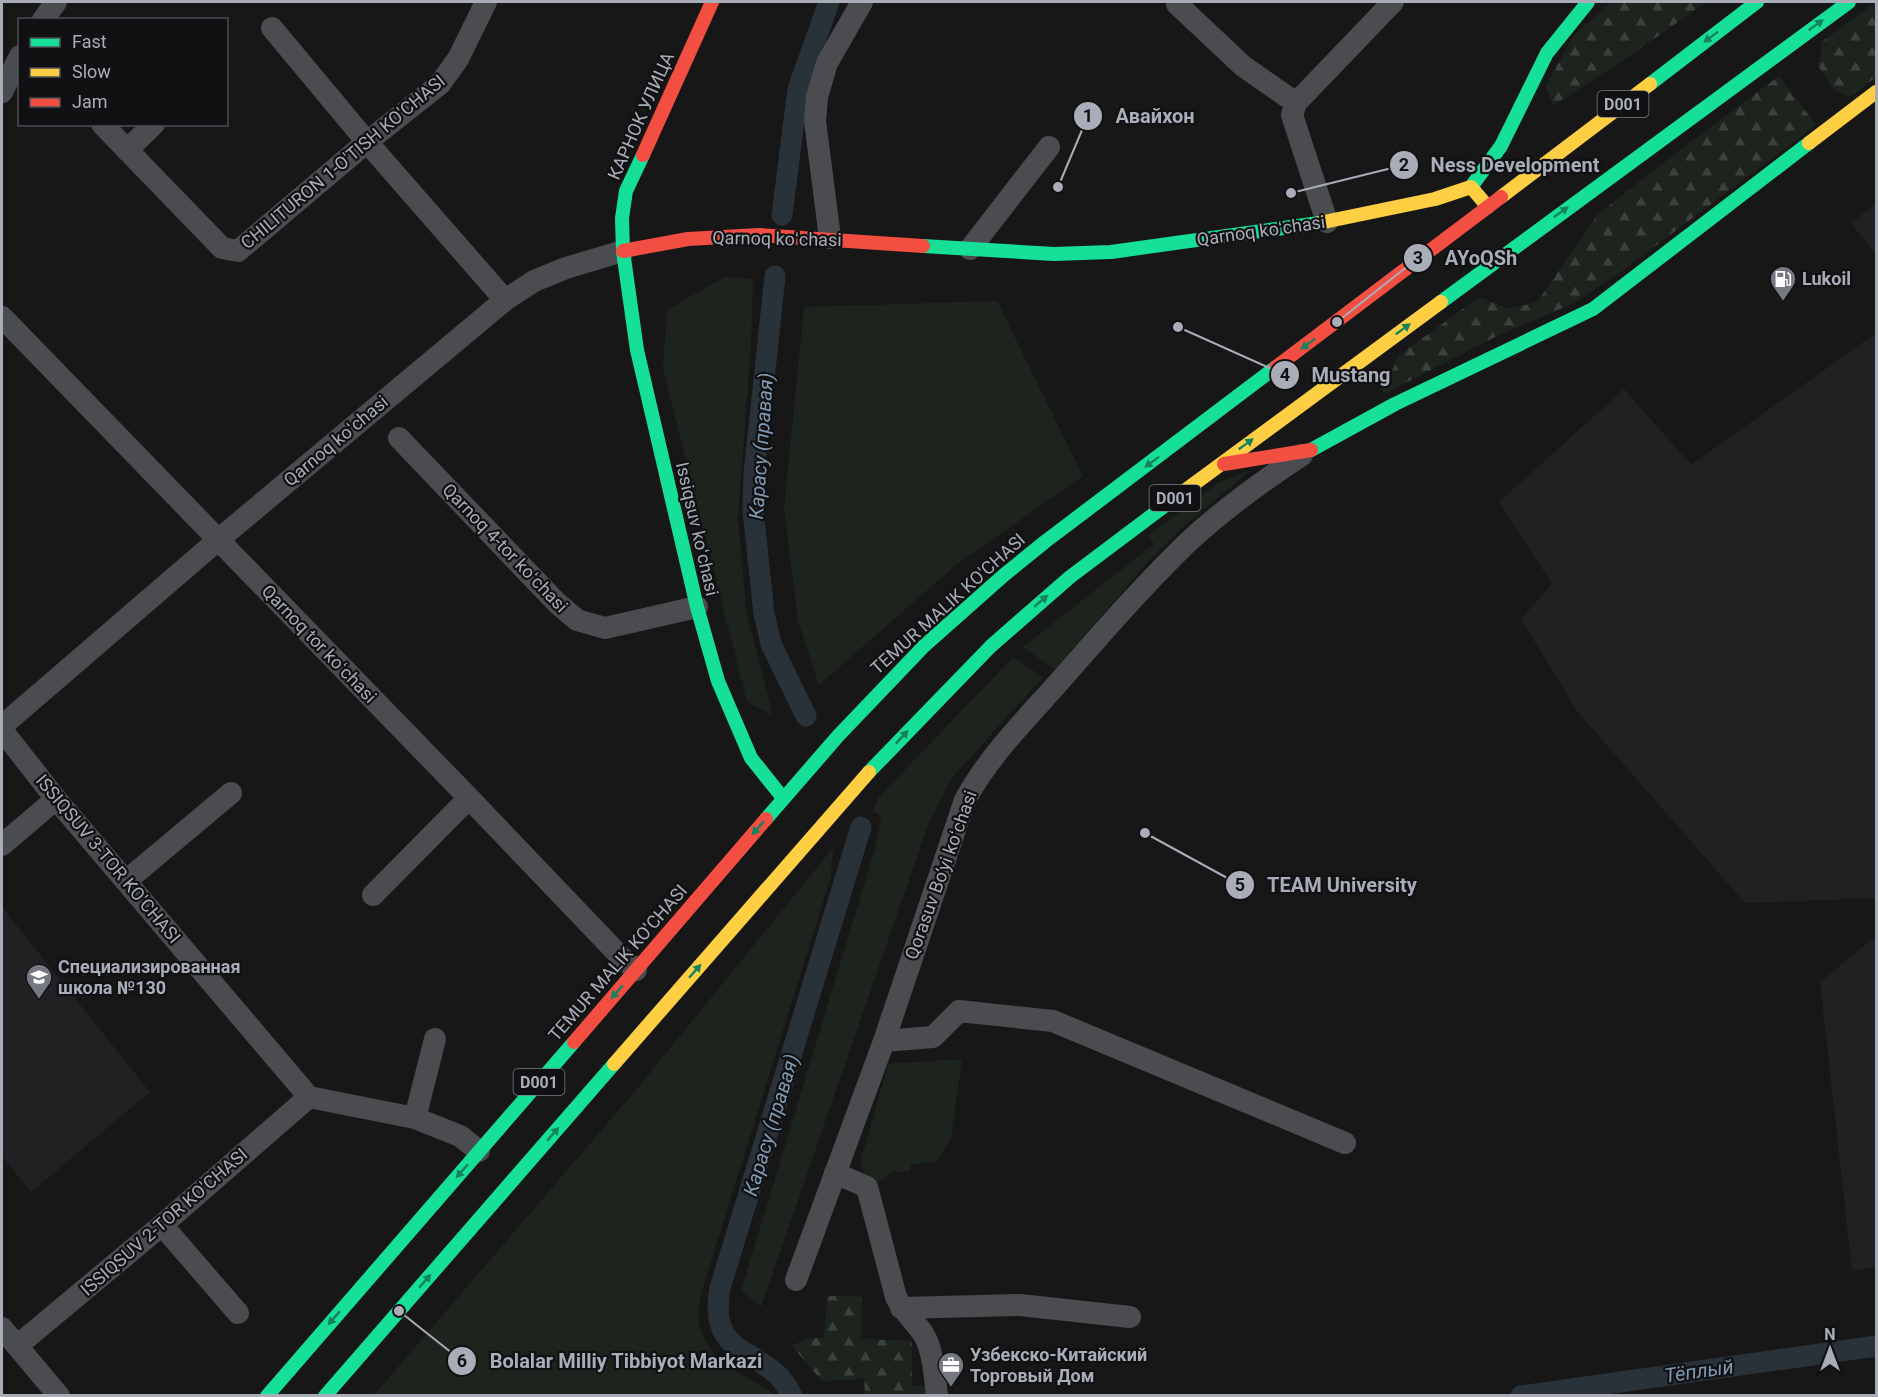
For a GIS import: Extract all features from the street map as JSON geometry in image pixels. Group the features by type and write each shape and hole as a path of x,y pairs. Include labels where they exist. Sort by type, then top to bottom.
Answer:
{"main road":[{"name":"КАРНОК УЛИЦА","path":"623,250 622,218 626,191 712,2"},
{"path":"1492,212 1471,187 1489,168 1547,53 1588,2"},
{"name":"TEMUR MALIK KO'CHASI","path":"267,1395 783,798 838,736 924,646 1046,540 1492,212 1757,2"},
{"name":"D001","path":"328,1394 862,780 948,689 1029,611 1070,577 1511,242 1849,2"},
{"path":"1217,466 1311,450 1395,404 1593,309 1876,92"},
{"name":"Qarnoq koʻchasi","path":"623,250 688,239 759,235 1054,254 1111,252 1327,222 1434,199 1471,187"},
{"name":"Issiqsuv koʻchasi","path":"623,250 636,350 697,607 718,681 751,758 783,798"}],"street":[{"path":"44,18 56,2"},
{"name":"CHILITURON 1-O'TISH KO'CHASI","path":"104,126 222,248 237,252 367,142 440,84 458,59 486,2"},
{"path":"830,238 815,121 817,98 827,63 862,2"},
{"path":"1327,222 1292,115 1296,103 1393,2"},
{"path":"1177,4 1243,66 1296,103"},
{"path":"272,28 367,142 505,300"},
{"path":"2,92 18,60"},
{"path":"127,150 152,126"},
{"path":"970,249 1049,147"},
{"name":"Qarnoq koʻchasi","path":"2,728 218,540 505,300 545,276 623,250"},
{"name":"Qarnoq tor koʻchasi","path":"2,317 636,970"},
{"name":"Qarnoq 4-tor koʻchasi","path":"399,438 557,603 577,620 605,628 697,607"},
{"name":"Qorasuv Bo‘yi koʻchasi","path":"795,1280 884,1041 965,800 979,776 998,751 1119,613 1187,544 1229,507 1311,450"},
{"name":"ISSIQSUV 3-TOR KO'CHASI","path":"2,728 56,799 309,1097"},
{"path":"126,881 231,793"},
{"path":"374,895 470,798"},
{"path":"2,845 56,799"},
{"path":"884,1041 933,1037 959,1011 1053,1022 1345,1143"},
{"path":"416,1118 435,1040"},
{"path":"309,1097 416,1118 460,1136 479,1151"},
{"name":"ISSIQSUV 2-TOR KO'CHASI","path":"17,1346 162,1225 309,1097"},
{"path":"835,1173 867,1187 896,1297 925,1336 934,1368 937,1395"},
{"path":"162,1225 237,1313"},
{"path":"902,1308 1020,1305 1130,1317"},
{"path":"2,1328 55,1394"}],"shaded area":[{"path":"1876,204 1876,255 1851,223"},
{"path":"1876,333 1876,898 1745,903 1576,710 1521,619 1552,584 1499,502 1624,389 1691,465"},
{"name":"Специализированная школа №130","path":"2,907 150,1092 31,1192 2,1156"},
{"path":"1876,936 1876,1267 1852,1271 1820,982"}],"green space":[{"path":"1612,2 1706,2 1553,106 1546,86 1574,35"},
{"path":"1876,2 1876,77 1850,97 1834,90 1818,66 1823,41"},
{"path":"1779,76 1816,125 1625,269 1574,303 1497,336 1384,394 1378,383 1391,374 1398,356 1479,297 1509,309 1537,302 1598,214"},
{"path":"726,276 753,279 751,345 738,519 746,610 773,716 747,702 663,368 667,310"},
{"path":"997,301 1083,476 956,565 819,685 798,620 784,508 804,307"},
{"path":"1251,470 1184,526 1153,556 1055,669 1023,647 1154,544 1149,535 1221,481"},
{"path":"1013,657 1043,677 951,779 928,825 761,1307 741,1291 877,842 881,816 873,811 878,798"},
{"path":"833,848 831,876 701,1294 698,1312 701,1332 714,1353 734,1370 769,1390 772,1395 374,1395 636,1090"},
{"path":"962,1059 951,1138 936,1163 911,1164 910,1171 892,1172 878,1183 870,1179 863,1170 862,1157 888,1064"},
{"path":"827,1296 862,1296 861,1339 912,1341 912,1386 928,1385 929,1395 865,1395 864,1379 822,1381 792,1346 804,1340 824,1337"}],"waterway":[{"name":"Карасу (правая)","path":"782,215 798,89 829,2"},
{"name":"Карасу (правая)","path":"775,276 754,474 753,511 764,613 771,644 806,716"},
{"name":"Карасу (правая)","path":"792,1396 782,1380 770,1368 742,1351 731,1342 722,1329 718,1312 720,1288 861,827"},
{"name":"Тёплый","path":"1521,1396 1876,1346"}],"traffic: fast":[{"path":"1471,187 1501,146 1547,53 1588,2"},
{"path":"1650,84 1757,2"},
{"path":"1441,302 1849,2"},
{"path":"1311,450 1395,404 1593,309 1809,143"},
{"path":"643,155 626,191 622,218 623,251 637,350 697,607 718,681 751,758 783,798"},
{"path":"923,246 1054,254 1111,252 1319,223"},
{"path":"766,819 838,736 924,646 1004,575 1276,367"},
{"path":"869,772 991,646 1070,577 1175,498"},
{"path":"267,1396 574,1042"},
{"path":"325,1396 614,1064"}],"traffic: slow":[{"path":"1501,197 1650,84"},
{"path":"1809,143 1876,92"},
{"path":"1319,223 1435,199 1471,187 1488,207"},
{"path":"1175,498 1441,302"},
{"path":"614,1064 869,772"}],"traffic: jam":[{"path":"643,155 712,2"},
{"path":"1276,367 1501,197"},
{"path":"623,251 688,239 759,235 923,246"},
{"path":"1224,464 1311,450"},
{"path":"574,1042 766,819"}],"place":[{"name":"Авайхон","path":"1058,187"},
{"name":"Ness Development","path":"1291,193"},
{"name":"Lukoil","path":"1783,302"},
{"name":"AYoQSh","path":"1337,322"},
{"name":"Mustang","path":"1178,327"},
{"name":"TEAM University","path":"1145,833"},
{"name":"Специализированная школа №130","path":"39,1000"},
{"name":"Bolalar Milliy Tibbiyot Markazi","path":"399,1311"},
{"name":"Узбекско-Китайский Торговый Дом","path":"951,1388"}]}
